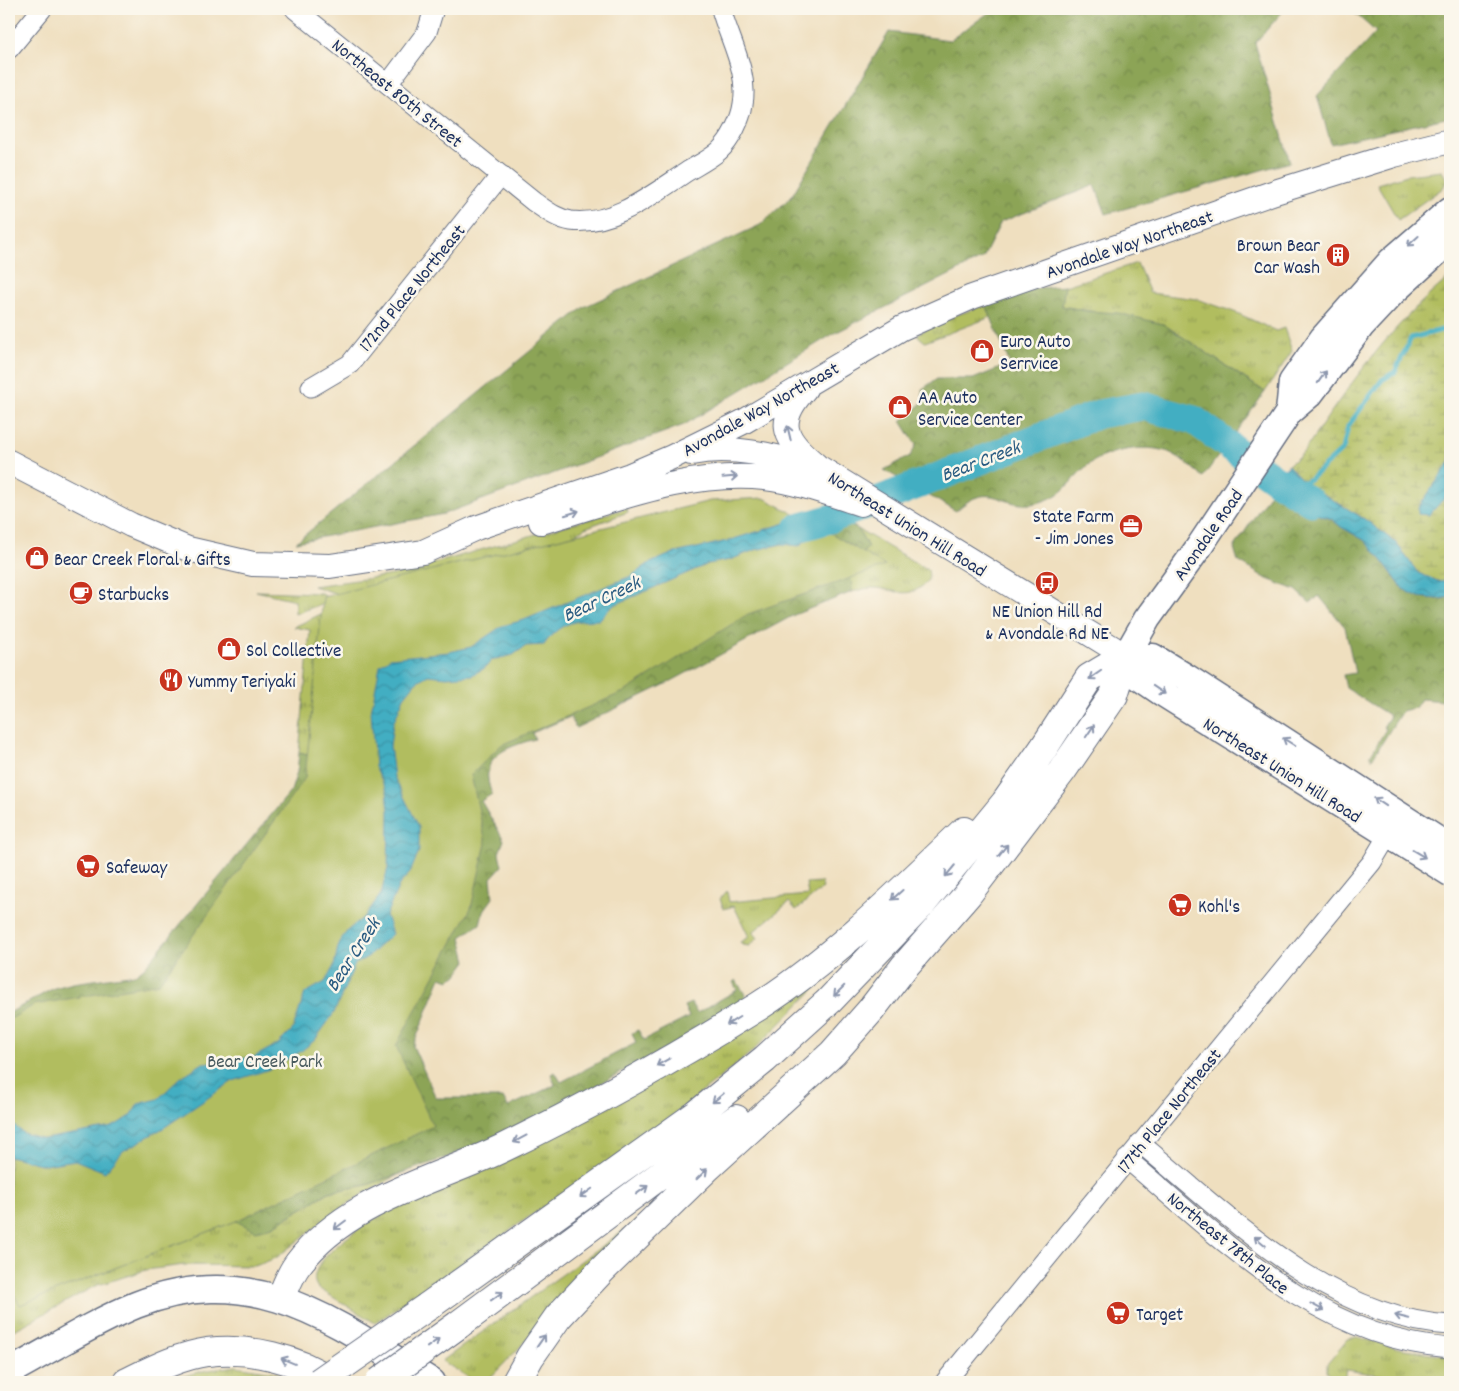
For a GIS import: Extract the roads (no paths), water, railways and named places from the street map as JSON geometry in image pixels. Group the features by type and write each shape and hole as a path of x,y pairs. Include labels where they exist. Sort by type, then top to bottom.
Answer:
{"highway":[{"path":"318,1382 427,1307 696,1115 765,1059 829,1001 921,905 1005,803 1043,750 1089,678 1126,656"},
{"path":"516,1382 530,1357 558,1316 602,1270 692,1183 833,1053 871,1010 904,967 968,894 1062,771 1114,695 1126,656"},
{"path":"281,1298 292,1272 303,1258 351,1217 382,1199 504,1148 604,1095 706,1038 761,1004 809,970 857,931 907,885 1008,787 1043,750"},
{"path":"379,1382 716,1136 780,1083 904,967"},
{"path":"127,1382 175,1361 206,1352 250,1351 282,1358 332,1382"}],"main road":[{"name":"Avondale Road","path":"1288,412 1292,382 1323,338 1391,261 1450,210"},
{"name":"Avondale Road","path":"1126,656 1147,619 1288,412 1310,394 1357,331 1392,293 1450,240"},
{"name":"Northeast Union Hill Road","path":"1126,656 1139,677 1450,873"},
{"name":"Northeast Union Hill Road","path":"1126,656 1153,657 1330,768 1450,848"},
{"path":"9,1372 125,1310 162,1296 191,1291 224,1289 253,1292 281,1298 332,1320 432,1382"}],"street":[{"path":"9,49 42,9"},
{"name":"Northeast 80th Street","path":"295,9 554,216 570,221 602,218 641,202 720,150 734,129 743,104 742,76 721,9"},
{"path":"388,84 427,32 434,9"},
{"name":"Avondale Way Northeast","path":"9,462 131,525 188,550 253,564 330,566 424,552 476,528 630,475 672,457 743,422 902,328 972,297 1276,192 1394,155 1450,141"},
{"name":"Avondale Way Northeast","path":"1394,155 1450,153"},
{"name":"172nd Place Northeast","path":"311,386 350,364 501,175"},
{"path":"813,381 791,407 787,425 791,442 820,468"},
{"name":"Northeast Union Hill Road","path":"672,457 710,449 773,456 820,468 1126,656"},
{"path":"424,552 488,538 671,484 739,476 789,483 894,514"},
{"name":"177th Place Northeast","path":"945,1382 1372,862 1388,835"},
{"name":"Northeast 78th Place","path":"1140,1143 1305,1276 1363,1304 1392,1314 1433,1324 1450,1325"},
{"name":"Northeast 78th Place","path":"1128,1159 1258,1270 1294,1295 1349,1324 1430,1347 1450,1348"}],"water":[{"path":"1450,462 1450,492 1429,515 1418,514 1418,508"},
{"path":"1288,465 1305,483 1366,520 1396,543 1418,573 1440,582 1450,580 1450,597 1438,599 1419,597 1403,589 1382,560 1364,540 1341,527 1332,519 1297,508 1289,498 1272,490"},
{"path":"830,514 848,523 813,535 799,546 782,544 755,550 730,560 708,564 612,606 599,620 567,624 555,632 544,645 526,646 513,655 492,660 485,668 472,675 447,677 428,675 416,682 404,697 393,724 390,746 394,777 419,827 419,851 410,873 399,885 386,915 392,934 369,956 355,964 334,1013 315,1040 300,1052 270,1069 233,1081 165,1127 123,1151 105,1172 75,1160 45,1165 9,1156 9,1121 23,1133 44,1139 112,1127 131,1116 138,1104 158,1099 180,1078 203,1063 254,1057 278,1044 293,1029 305,993 325,982 334,966 339,942 348,930 365,916 381,894 388,868 389,813 387,791 375,767 371,712 380,665 390,658 449,652 471,647 502,626 524,620 631,576 648,564 671,554 727,541 789,522"}],"waterway":[{"path":"1300,484 1310,479 1343,449 1348,426 1382,380 1395,372 1411,338 1450,328"},
{"name":"Bear Creek","path":"798,528 833,518 1099,414 1143,406 1194,420 1279,482 1311,502"}],"place":[{"name":"Brown Bear Car Wash","path":"1338,255"},
{"name":"Euro Auto Serrvice","path":"982,351"},
{"name":"AA Auto Service Center","path":"900,407"},
{"name":"State Farm - Jim Jones","path":"1131,526"},
{"name":"Bear Creek Floral & Gifts","path":"37,558"},
{"name":"NE Union Hill Rd & Avondale Rd NE","path":"1047,583"},
{"name":"Starbucks","path":"81,593"},
{"name":"Sol Collective","path":"229,649"},
{"name":"Yummy Teriyaki","path":"171,680"},
{"name":"Safeway","path":"88,866"},
{"name":"Kohl's","path":"1180,905"},
{"name":"Target","path":"1118,1313"}],"park label":[{"name":"Bear Creek Park","path":"265,1060"}]}
